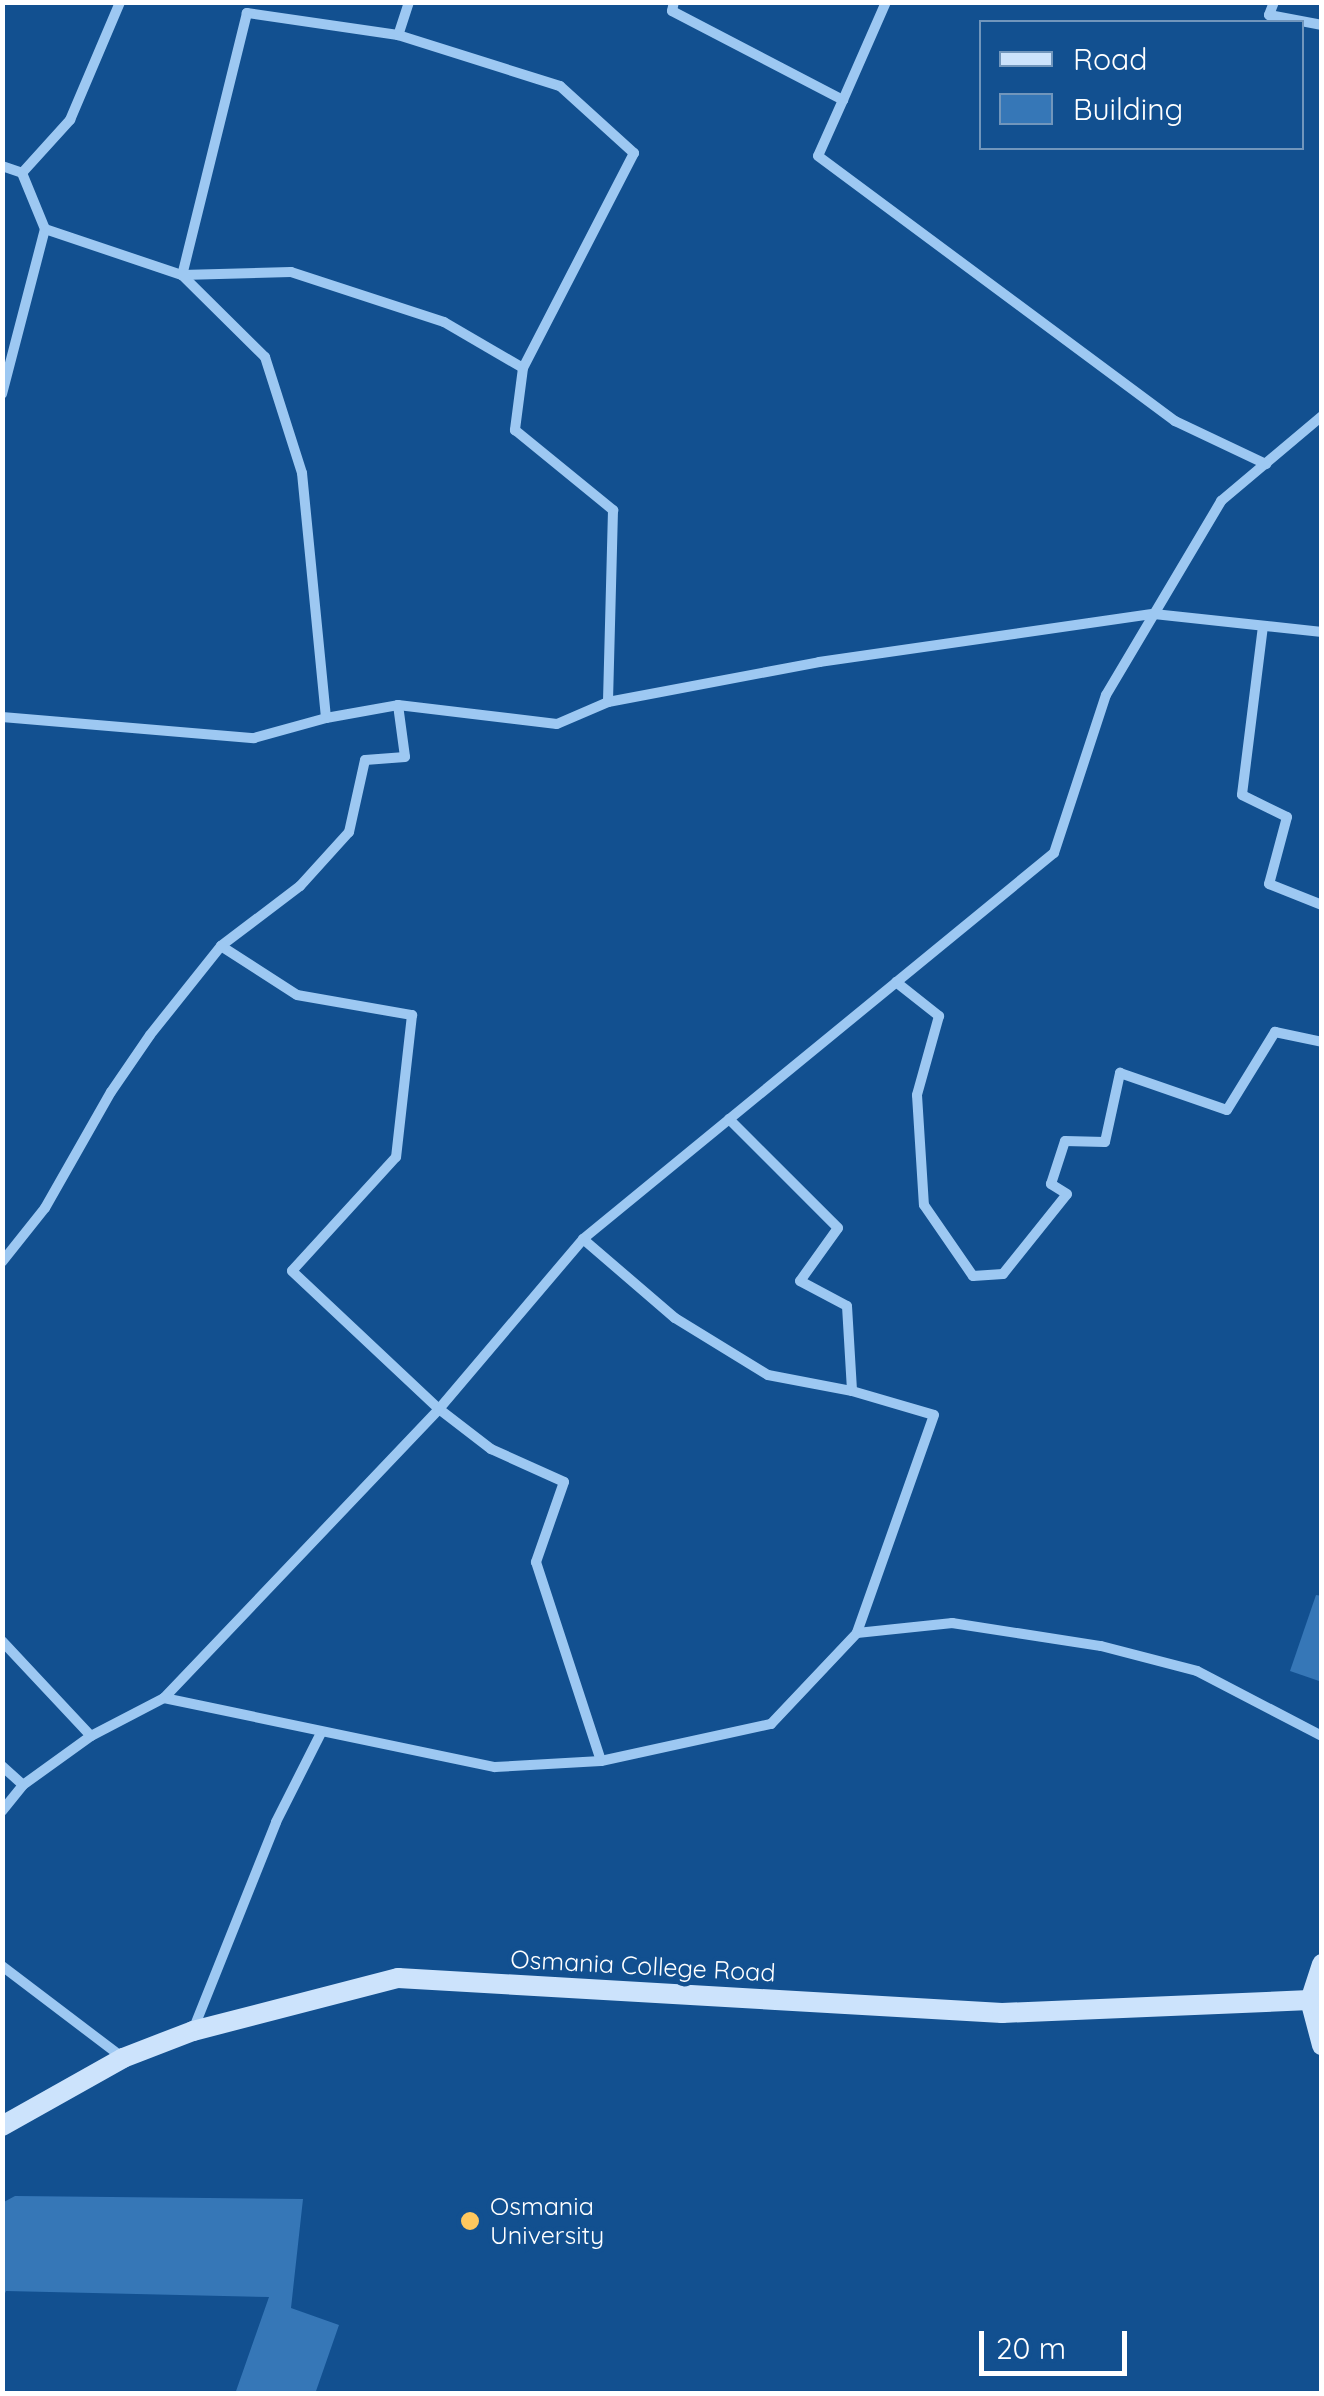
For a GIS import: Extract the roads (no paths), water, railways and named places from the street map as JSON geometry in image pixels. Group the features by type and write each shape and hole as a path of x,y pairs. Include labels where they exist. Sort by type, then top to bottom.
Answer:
{"street":[{"path":"22,174 70,120 120,2"},
{"path":"398,35 409,2"},
{"path":"674,2 672,11 843,100"},
{"path":"886,2 818,156 1174,420 1266,464"},
{"path":"1274,2 1269,14 1298,20"},
{"path":"182,275 247,13 398,35 560,86 634,153 523,368 515,430 612,510 608,702"},
{"path":"2,166 22,174 45,229 2,394"},
{"path":"45,229 182,275 291,272 444,322 523,368"},
{"path":"182,275 265,358 302,473 326,718"},
{"path":"2,1811 23,1784 90,1736 164,1698 439,1409 583,1239 1054,853 1106,696 1221,501 1322,416"},
{"path":"2,717 254,738 326,718 398,705 557,724 608,702 819,662 1154,614 1322,632"},
{"path":"1263,626 1242,795 1287,817 1269,884 1322,905"},
{"path":"2,1262 46,1208 110,1092 221,946 300,886 349,832 365,760 406,758 398,705"},
{"path":"221,946 297,995 412,1016 396,1156 292,1271 439,1409 491,1449 564,1482 536,1562 601,1761"},
{"path":"896,982 939,1016 918,1095 924,1205 972,1276 1004,1274 1068,1194 1050,1184 1066,1141 1105,1142 1120,1073 1227,1110 1275,1032 1322,1042"},
{"path":"730,1118 838,1228 800,1281 847,1306 852,1392"},
{"path":"164,1698 495,1767 601,1761 771,1724 857,1632 934,1415 852,1392 768,1375 675,1318 583,1239"},
{"path":"857,1632 952,1623 1101,1646 1197,1671 1322,1736"},
{"path":"2,1640 90,1736"},
{"path":"193,2031 276,1822 321,1733"},
{"path":"2,1766 23,1784"},
{"path":"1322,1964 1310,2000 1322,2045"},
{"path":"2,1966 123,2058"},
{"name":"Osmania College Road","path":"2,2126 123,2058 193,2031 398,1978 1002,2013 1310,2000"}],"place":[{"name":"Osmania University","path":"470,2221"}]}
